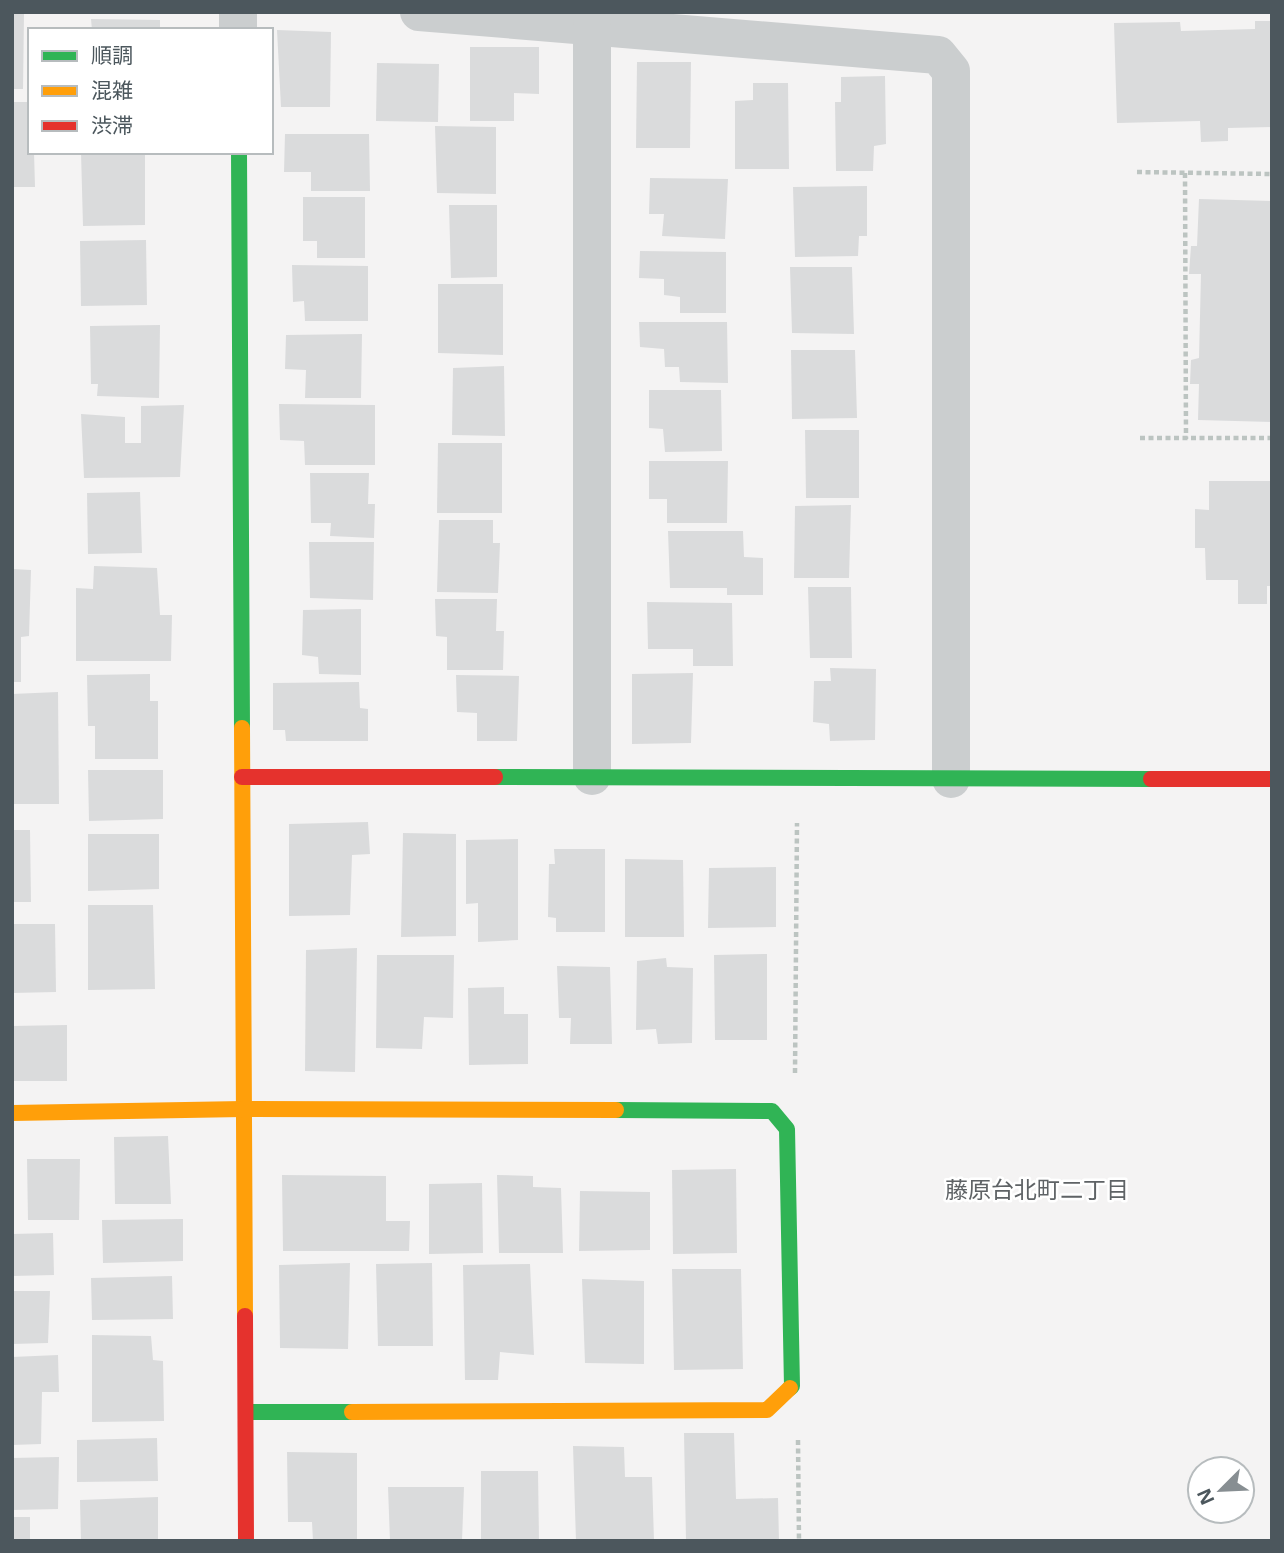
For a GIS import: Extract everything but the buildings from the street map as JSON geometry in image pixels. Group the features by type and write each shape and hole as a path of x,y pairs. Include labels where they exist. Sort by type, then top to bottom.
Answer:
{"street":[{"path":"419,12 938,55 951,71 951,779"},
{"path":"592,25 592,776"},
{"path":"239,154 246,1541"},
{"path":"242,777 1272,779"},
{"path":"12,1113 243,1109 772,1111 787,1129 792,1385 767,1410 246,1412"}],"path":[{"path":"1137,172 1272,174"},
{"path":"1185,173 1186,439"},
{"path":"1140,438 1272,438"},
{"path":"778,1119 795,1086 798,777"},
{"path":"780,1397 799,1430 799,1541"}],"traffic: fast":[{"path":"239,154 242,728"},
{"path":"495,777 1151,779"},
{"path":"616,1110 772,1111 787,1129 790,1388"},
{"path":"246,1412 352,1412"}],"traffic: slow":[{"path":"242,728 245,1316"},
{"path":"12,1113 243,1109 616,1110"},
{"path":"352,1412 767,1410 790,1388"}],"traffic: jam":[{"path":"242,777 495,777"},
{"path":"1151,779 1272,779"},
{"path":"245,1316 246,1541"}],"district":[{"name":"藤原台北町二丁目","path":"1037,1190"}]}
